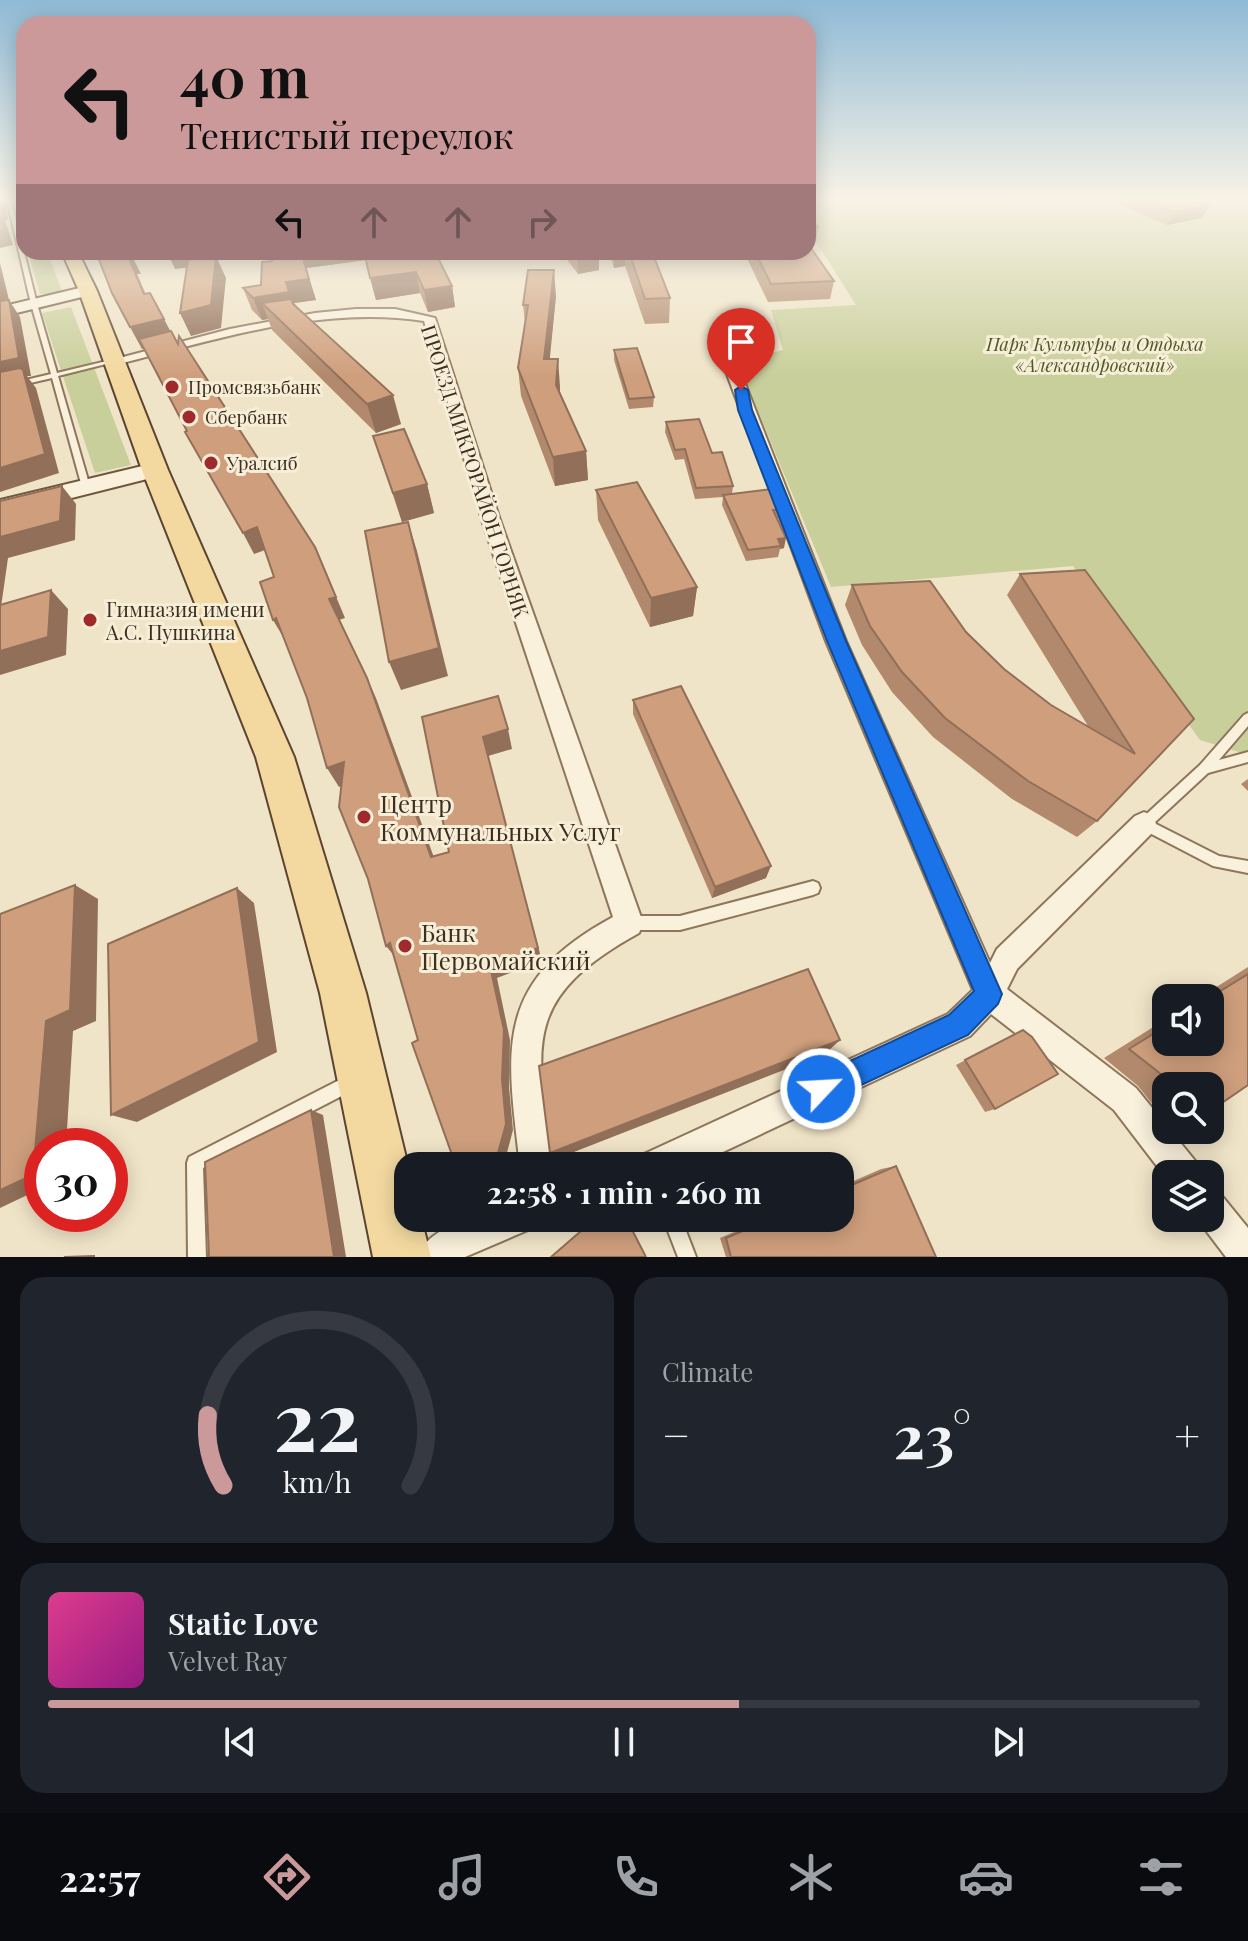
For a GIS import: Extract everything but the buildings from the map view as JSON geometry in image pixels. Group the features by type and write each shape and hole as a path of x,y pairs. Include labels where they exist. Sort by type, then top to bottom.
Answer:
{"main road":[{"path":"74,260 155,470 275,757 343,993 402,1257"}],"street":[{"path":"0,312 88,291"},
{"name":"ПРОЕЗД МИКРОРАЙОН ГОРНЯК","path":"115,361 330,315 384,310 429,318 491,520 629,923"},
{"path":"728,358 831,629 989,994 1125,1099 1173,1160"},
{"path":"0,508 155,470"},
{"path":"686,1152 959,1025 989,994 1007,959 1144,824"},
{"path":"536,1152 526,1054 529,1021 563,967 609,933 629,923"},
{"path":"1224,1226 1248,1257"},
{"path":"435,1257 459,1240 480,1232"}],"lane":[{"path":"23,260 86,487"},
{"path":"0,388 115,361"},
{"path":"1248,718 1204,769 1144,824 1218,862 1248,867"},
{"path":"1204,769 1248,757"},
{"path":"629,923 680,923 813,888"},
{"path":"197,1257 195,1163 362,1076"},
{"path":"677,1232 687,1257"}],"green space":[{"name":"Парк Культуры и Отдыха «Александровский»","path":"827,259 1248,259 1248,755 1200,740 1073,566 831,587 737,361 783,350 771,310 856,305"},
{"path":"30,260 50,260 62,291 54,295 40,294"},
{"path":"71,307 131,465 95,473 42,313"}],"place":[{"name":"Промсвязьбанк","path":"172,387"},
{"name":"Сбербанк","path":"189,417"},
{"name":"Уралсиб","path":"211,463"},
{"name":"Гимназия имени А.С. Пушкина","path":"90,620"},
{"name":"Центр Коммунальных Услуг","path":"364,817"},
{"name":"Банк Первомайский","path":"405,946"}],"route":[{"path":"741,390 745,410 836,641 989,994 959,1025 821,1089"}]}
